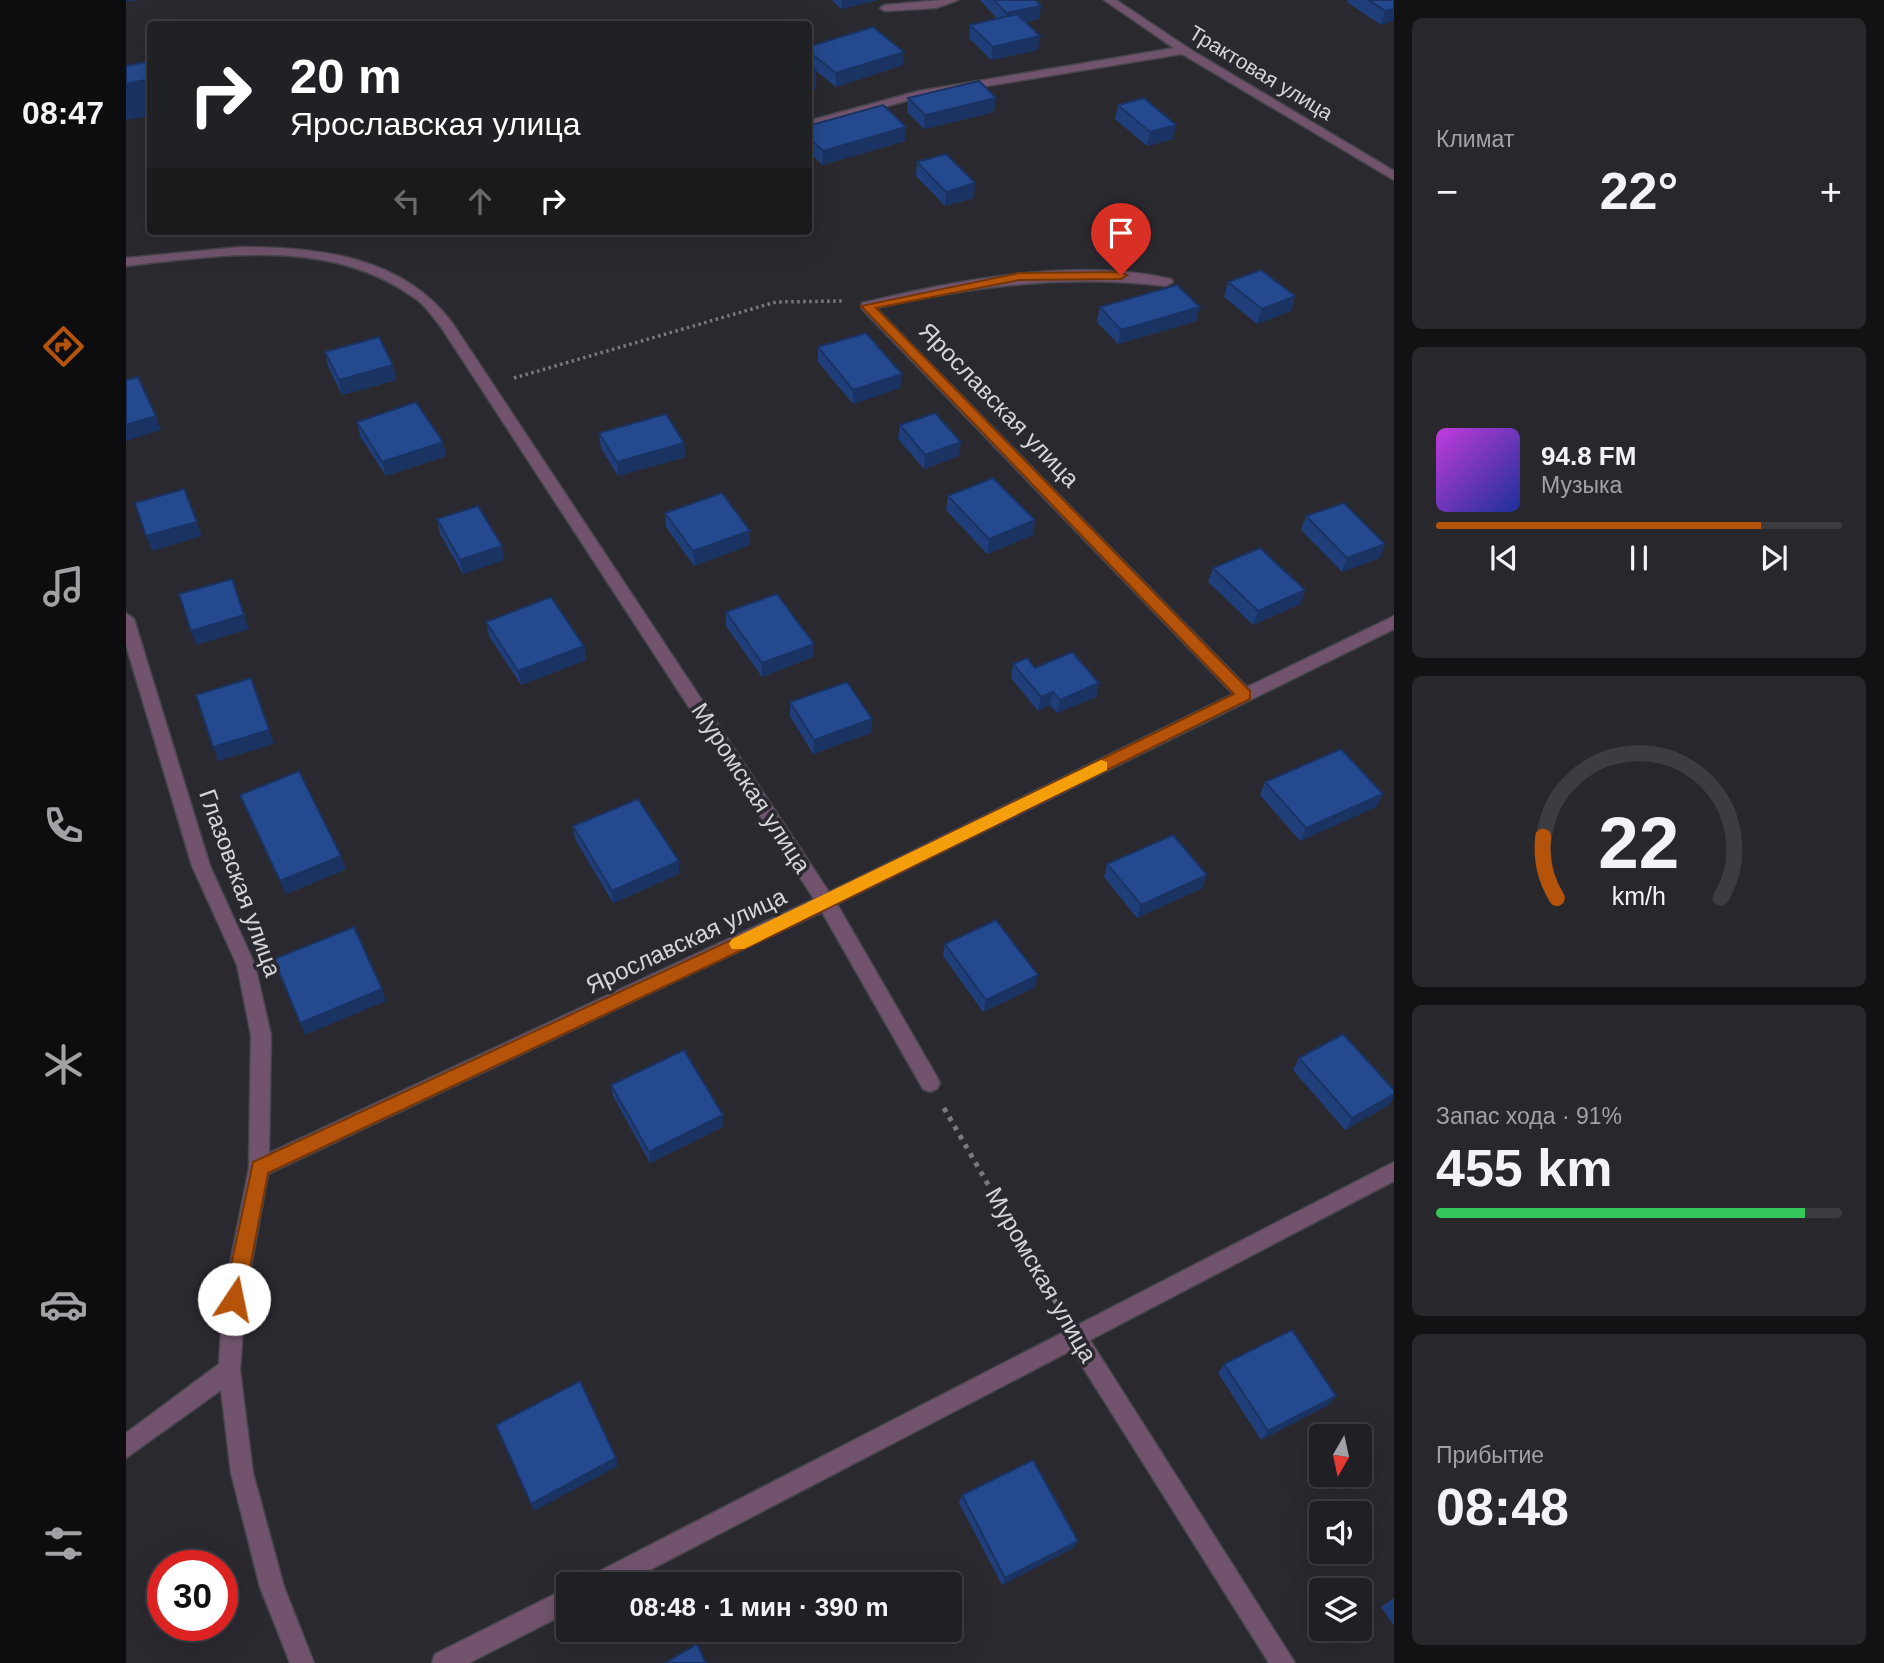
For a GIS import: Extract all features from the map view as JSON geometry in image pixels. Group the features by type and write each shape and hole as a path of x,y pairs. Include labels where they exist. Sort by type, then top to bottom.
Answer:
{"street":[{"path":"884,8 936,5 953,0"},
{"name":"Трактовая улица","path":"1109,0 1184,50 1394,177"},
{"path":"812,124 919,94 1184,50"},
{"name":"Муромская улица","path":"126,262 258,250 352,262 389,277 422,297 446,324 826,902 930,1083"},
{"name":"Ярославская улица","path":"867,306 1019,276 1121,275 1166,282"},
{"name":"Ярославская улица","path":"867,306 1244,695"},
{"name":"Глазовская улица","path":"126,619 201,866 246,965 261,1035 259,1168 234,1299 229,1370 242,1472 272,1587 302,1663"},
{"name":"Ярославская улица","path":"259,1168 826,902 1394,622"},
{"path":"621,1572 1394,1171"},
{"name":"Муромская улица","path":"1076,1337 1283,1663"},
{"path":"126,1447 229,1370"},
{"path":"444,1663 556,1606"}],"path":[{"path":"486,386 776,302 838,300 867,306"},
{"name":"Муромская улица","path":"930,1083 1076,1337"}],"building":[{"path":"994,0 1036,0 1041,6 1006,13"},
{"path":"1369,0 1394,0 1394,9 1385,11"},
{"path":"1017,14 1040,36 993,47 970,25"},
{"path":"873,27 904,52 836,73 812,54 812,46"},
{"path":"147,62 147,80 126,84 126,66"},
{"path":"979,81 996,98 925,115 908,98"},
{"path":"1144,98 1176,125 1150,132 1118,105"},
{"path":"883,105 906,127 823,151 812,141 812,125"},
{"path":"946,154 975,183 946,192 917,162"},
{"path":"1261,270 1295,296 1262,309 1228,282"},
{"path":"1177,285 1200,307 1121,330 1100,307"},
{"path":"866,333 902,374 853,390 818,347"},
{"path":"379,337 393,365 339,380 325,352"},
{"path":"138,377 156,416 126,425 126,380"},
{"path":"416,402 443,442 382,462 357,422"},
{"path":"935,413 961,442 925,455 900,425"},
{"path":"666,414 684,443 617,462 599,433"},
{"path":"993,478 1035,520 989,539 948,496"},
{"path":"184,489 197,522 146,536 135,503"},
{"path":"722,493 750,531 693,551 665,513"},
{"path":"1344,503 1385,544 1347,558 1306,516"},
{"path":"478,506 502,546 460,560 437,519"},
{"path":"1260,548 1305,590 1258,611 1213,568"},
{"path":"232,579 244,615 191,631 179,594"},
{"path":"777,594 814,644 762,663 726,612"},
{"path":"551,597 584,646 518,671 486,622"},
{"path":"1072,652 1099,683 1060,700 1053,692 1041,697 1013,664 1027,658 1035,668"},
{"path":"251,678 269,730 213,747 196,695"},
{"path":"847,682 872,719 814,740 790,702"},
{"path":"1341,749 1383,794 1306,828 1265,782"},
{"path":"299,771 341,856 280,881 240,795"},
{"path":"638,799 679,861 612,891 573,826"},
{"path":"1173,835 1207,875 1141,905 1107,864"},
{"path":"996,920 1038,975 986,1000 945,944"},
{"path":"354,927 382,989 300,1023 274,959"},
{"path":"1343,1034 1394,1090 1394,1094 1352,1118 1299,1058"},
{"path":"684,1050 723,1115 649,1152 611,1085"},
{"path":"1292,1330 1336,1396 1268,1431 1224,1364"},
{"path":"580,1381 616,1458 531,1504 496,1425"},
{"path":"1033,1460 1078,1541 1005,1578 962,1495"},
{"path":"697,1644 706,1663 665,1663"}],"slow traffic":[{"path":"738,944 1101,766"}],"route":[{"path":"234,1299 259,1168 770,929 1244,695 883,319 867,306 931,291 1019,276 1121,275"}]}
